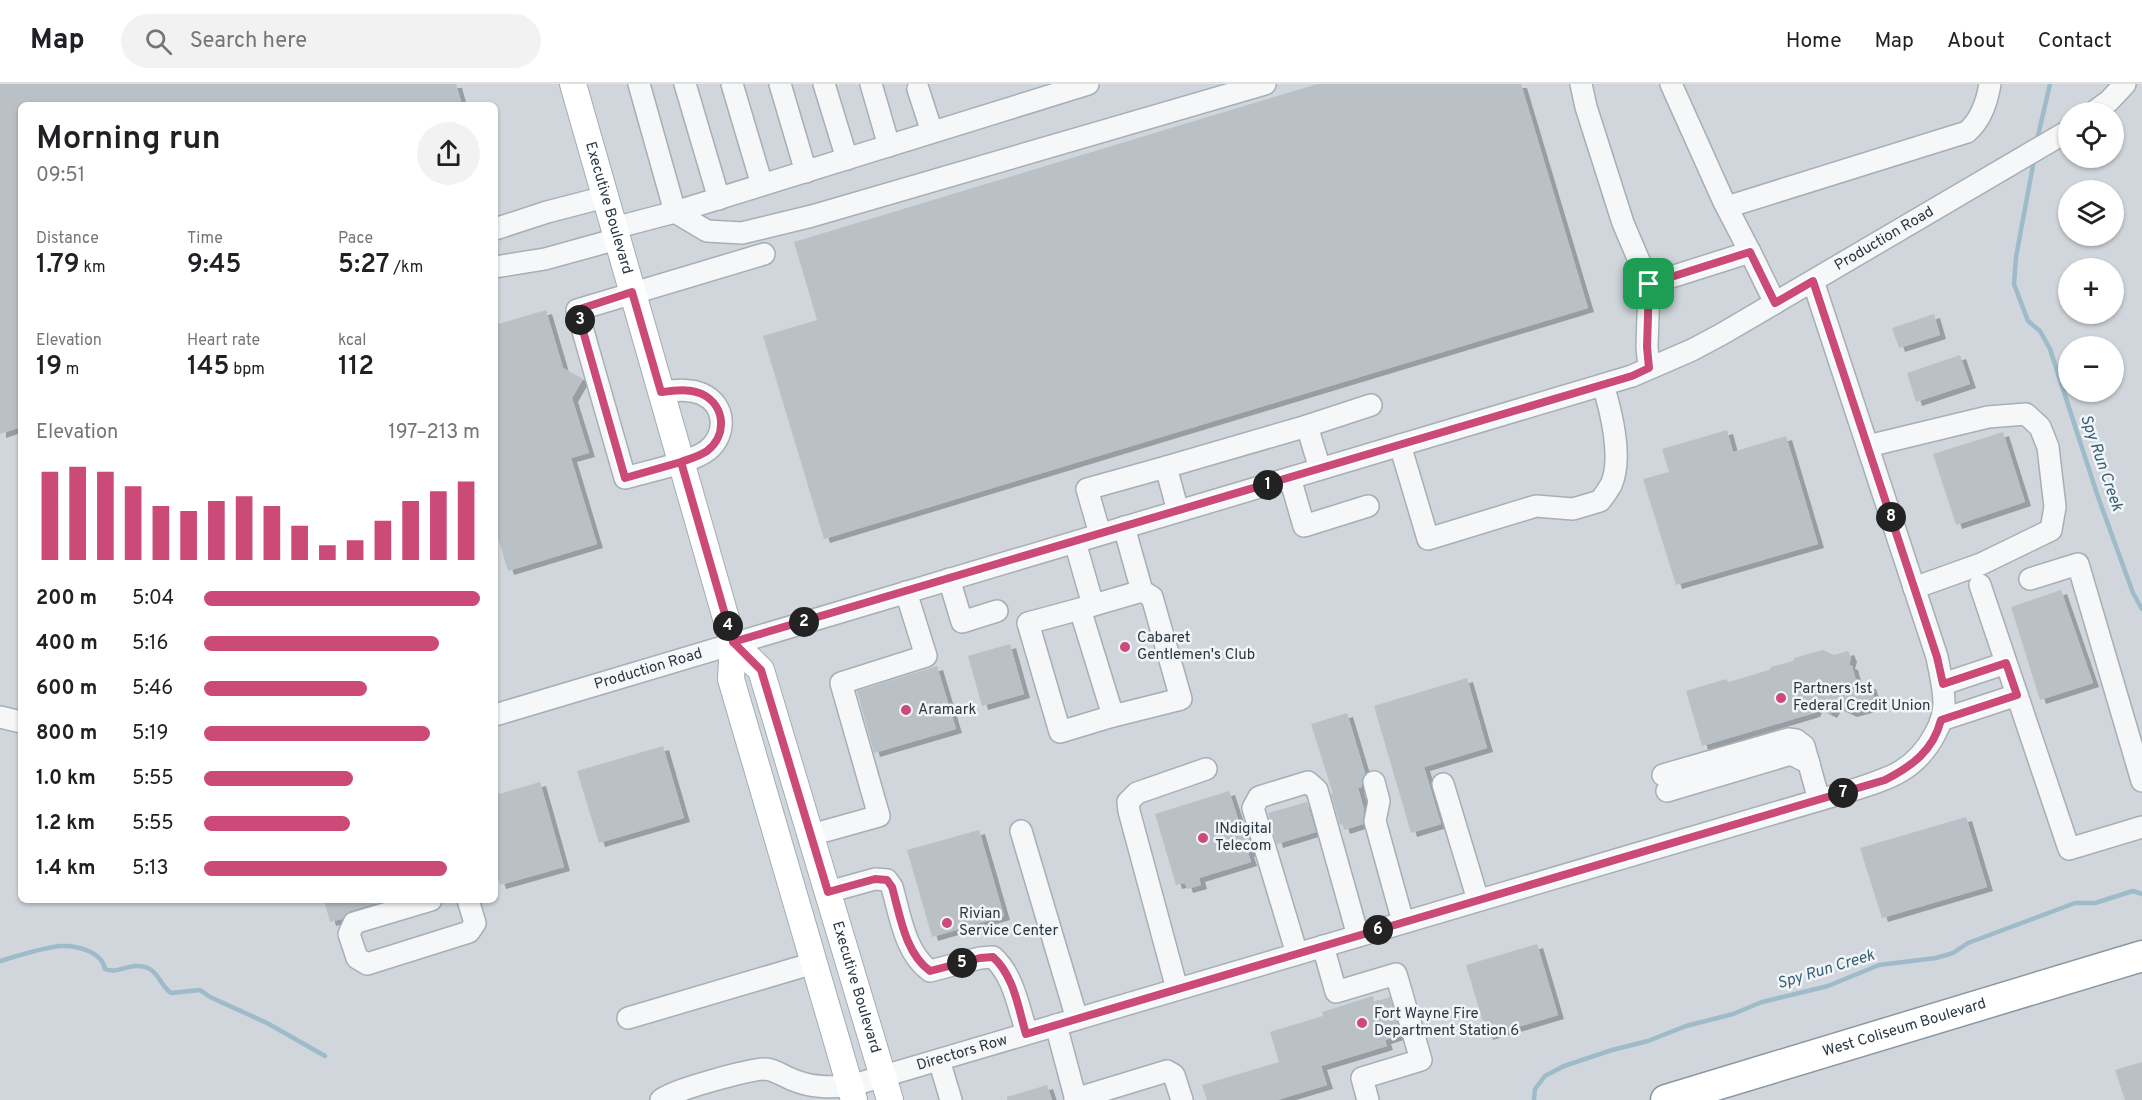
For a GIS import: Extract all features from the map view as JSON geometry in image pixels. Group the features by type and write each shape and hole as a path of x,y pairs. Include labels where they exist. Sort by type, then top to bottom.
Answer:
{"highway":[{"name":"West Coliseum Boulevard","path":"1673,1099 2142,956"}],"main road":[{"name":"Executive Boulevard","path":"573,84 733,642 731,679 852,1093"},
{"name":"Executive Boulevard","path":"733,642 761,670 886,1088"}],"street":[{"path":"639,84 675,212 707,231 742,233 823,213 1265,84"},
{"path":"685,84 719,199"},
{"path":"732,84 762,185"},
{"path":"780,84 806,172"},
{"path":"824,84 847,159"},
{"path":"871,84 890,146"},
{"path":"498,266 545,258 675,212 1088,84"},
{"path":"1581,84 1586,107 1623,223 1649,284 1647,347 1649,368"},
{"path":"1671,84 1727,207 1775,303"},
{"path":"1727,207 1967,132 1976,125 1990,84"},
{"path":"2108,102 2125,84"},
{"path":"923,86 932,132"},
{"name":"Production Road","path":"498,714 733,642 1603,385 1692,350 2058,138"},
{"path":"498,228 605,197"},
{"path":"1649,284 1750,252"},
{"path":"661,392 685,390 701,393 713,401 720,414 722,429 719,439 706,452 681,462 625,478 577,310 764,254"},
{"path":"1813,281 1937,657 1945,706 1941,720"},
{"path":"1400,445 1428,539 1536,506 1573,509 1600,501 1612,484 1616,463 1612,419 1603,385"},
{"path":"1100,534 1087,489 1371,405"},
{"path":"1868,446 1988,417 2026,414 2040,427 2048,447 2055,507 2051,530 1981,564 1914,588"},
{"path":"1306,426 1320,469"},
{"path":"1166,467 1178,511"},
{"path":"1290,478 1304,526 1368,506"},
{"path":"1124,527 1142,591 1152,597 1181,699 1060,732 1029,623 1142,591"},
{"path":"1075,542 1087,607 1113,716"},
{"path":"2030,579 2078,564 2142,781"},
{"path":"949,579 962,622 997,611"},
{"path":"1980,585 2069,849 2142,827"},
{"path":"811,835 879,816 841,683 926,656 906,592"},
{"path":"1943,684 2006,663"},
{"path":"1941,720 2017,695"},
{"path":"0,717 18,721"},
{"name":"Directors Row","path":"661,1100 678,1091 753,1070 769,1069 815,1088 852,1093 886,1088 939,1060 1885,780 1908,768 1927,750 1941,720"},
{"path":"1663,776 1788,739 1796,740 1805,751 1820,800"},
{"path":"1177,989 1128,811 1128,802 1137,793 1206,769"},
{"path":"1297,954 1253,808 1259,797 1308,782 1317,790 1358,936"},
{"path":"1374,782 1379,801 1375,821 1403,922"},
{"path":"1443,784 1478,900"},
{"path":"1021,831 1077,1019"},
{"path":"828,892 875,879 887,880 892,887 910,944 920,963 930,971 980,958 993,957 1002,965 1010,978 1026,1034"},
{"path":"421,903 354,923 349,934 357,958 367,964 469,932 475,923 469,903"},
{"path":"1323,946 1336,992 1396,974 1421,1060 1362,1078 1368,1100"},
{"path":"628,1018 814,963"},
{"path":"1056,1025 1076,1099 1167,1071 1174,1075 1182,1100"},
{"path":"939,1060 951,1100"}],"shaded area":[{"path":"0,84 2142,84 2142,1100 0,1100"}],"building":[{"path":"0,84 456,84 461,102 18,102 18,428 0,434"},
{"path":"1317,84 1521,84 1588,308 824,539 763,336 817,320 794,242"},
{"path":"546,310 563,368 583,379 572,398 589,453 571,458 597,544 508,571 498,538 498,324"},
{"path":"1934,314 1940,335 1899,348 1892,328"},
{"path":"1960,355 1970,384 1916,402 1907,373"},
{"path":"1727,430 1733,452 1786,436 1818,544 1676,585 1643,479 1669,472 1662,449"},
{"path":"2003,432 2025,502 1956,525 1933,454"},
{"path":"2061,590 2093,683 2040,700 2011,607"},
{"path":"1010,644 1024,694 982,706 968,656"},
{"name":"Partners 1st Federal Credit Union","path":"1823,650 1834,655 1848,651 1851,658 1849,665 1852,666 1858,688 1870,685 1877,706 1851,713 1836,706 1831,714 1817,707 1814,713 1702,746 1686,691 1726,679 1729,682"},
{"name":"Aramark","path":"937,666 956,729 874,753 857,691"},
{"path":"1467,678 1487,748 1424,767 1441,824 1411,833 1374,706"},
{"path":"1347,713 1365,773 1362,787 1358,788 1364,809 1363,824 1344,830 1342,824 1340,825 1331,794 1333,794 1311,724"},
{"path":"663,746 684,818 599,843 577,771"},
{"path":"540,782 564,867 500,885 498,879 498,794"},
{"name":"INdigital Telecom","path":"1229,791 1239,822 1243,821 1253,851 1248,853 1251,862 1199,878 1201,885 1187,889 1185,883 1176,885 1155,814"},
{"path":"1307,802 1316,832 1277,844 1268,813"},
{"path":"1966,817 1987,887 1882,918 1860,848"},
{"path":"979,830 1004,916 932,937 907,850"},
{"path":"325,903 376,903 350,911 342,919 330,922"},
{"path":"1537,944 1558,1015 1487,1036 1466,965"},
{"path":"1373,996 1374,1002 1390,997 1401,1035 1385,1040 1387,1046 1321,1066 1327,1085 1277,1100 1207,1100 1202,1085 1279,1062 1270,1032 1323,1016 1322,1012"},
{"path":"2142,1062 2142,1100 2125,1100 2115,1070"},
{"path":"1047,1085 1052,1100 1007,1100 1007,1097"}],"waterway":[{"name":"Spy Run Creek","path":"2037,140 2050,84"},
{"name":"Spy Run Creek","path":"2034,160 2016,257 2014,284 2028,321 2040,331 2050,349 2097,494 2133,593 2142,609"},
{"name":"Spy Run Creek","path":"1534,1100 1535,1089 1545,1076 1564,1066 1648,1041 1686,1026 1733,1014 1762,1002 1828,986 1879,965 1936,958 1953,953 1968,943 2075,903 2095,903 2133,891 2142,894"},
{"path":"0,961 54,947 81,948 99,958 105,969 115,970 136,966 148,968 171,993 200,990 210,997 267,1023 325,1056"}],"place":[{"name":"Cabaret Gentlemen's Club","path":"1125,647"},
{"name":"Partners 1st Federal Credit Union","path":"1781,698"},
{"name":"Aramark","path":"906,710"},
{"name":"INdigital Telecom","path":"1203,838"},
{"name":"Rivian Service Center","path":"947,923"},
{"name":"Fort Wayne Fire Department Station 6","path":"1362,1023"}],"route":[{"path":"1649,284 1647,347 1649,368 1632,376 733,642 698,522 681,462 625,478 577,310 632,292 661,392 685,390 701,393 713,401 720,414 722,429 719,439 706,452 681,462 733,642 761,670 828,892 875,879 887,880 892,887 910,944 920,963 930,971 980,958 993,957 1002,965 1010,978 1026,1034 1885,780 1908,768 1927,750 1941,720 2017,695 2006,663 1943,684 1937,657 1813,281 1775,303 1750,252 1649,284"}]}
